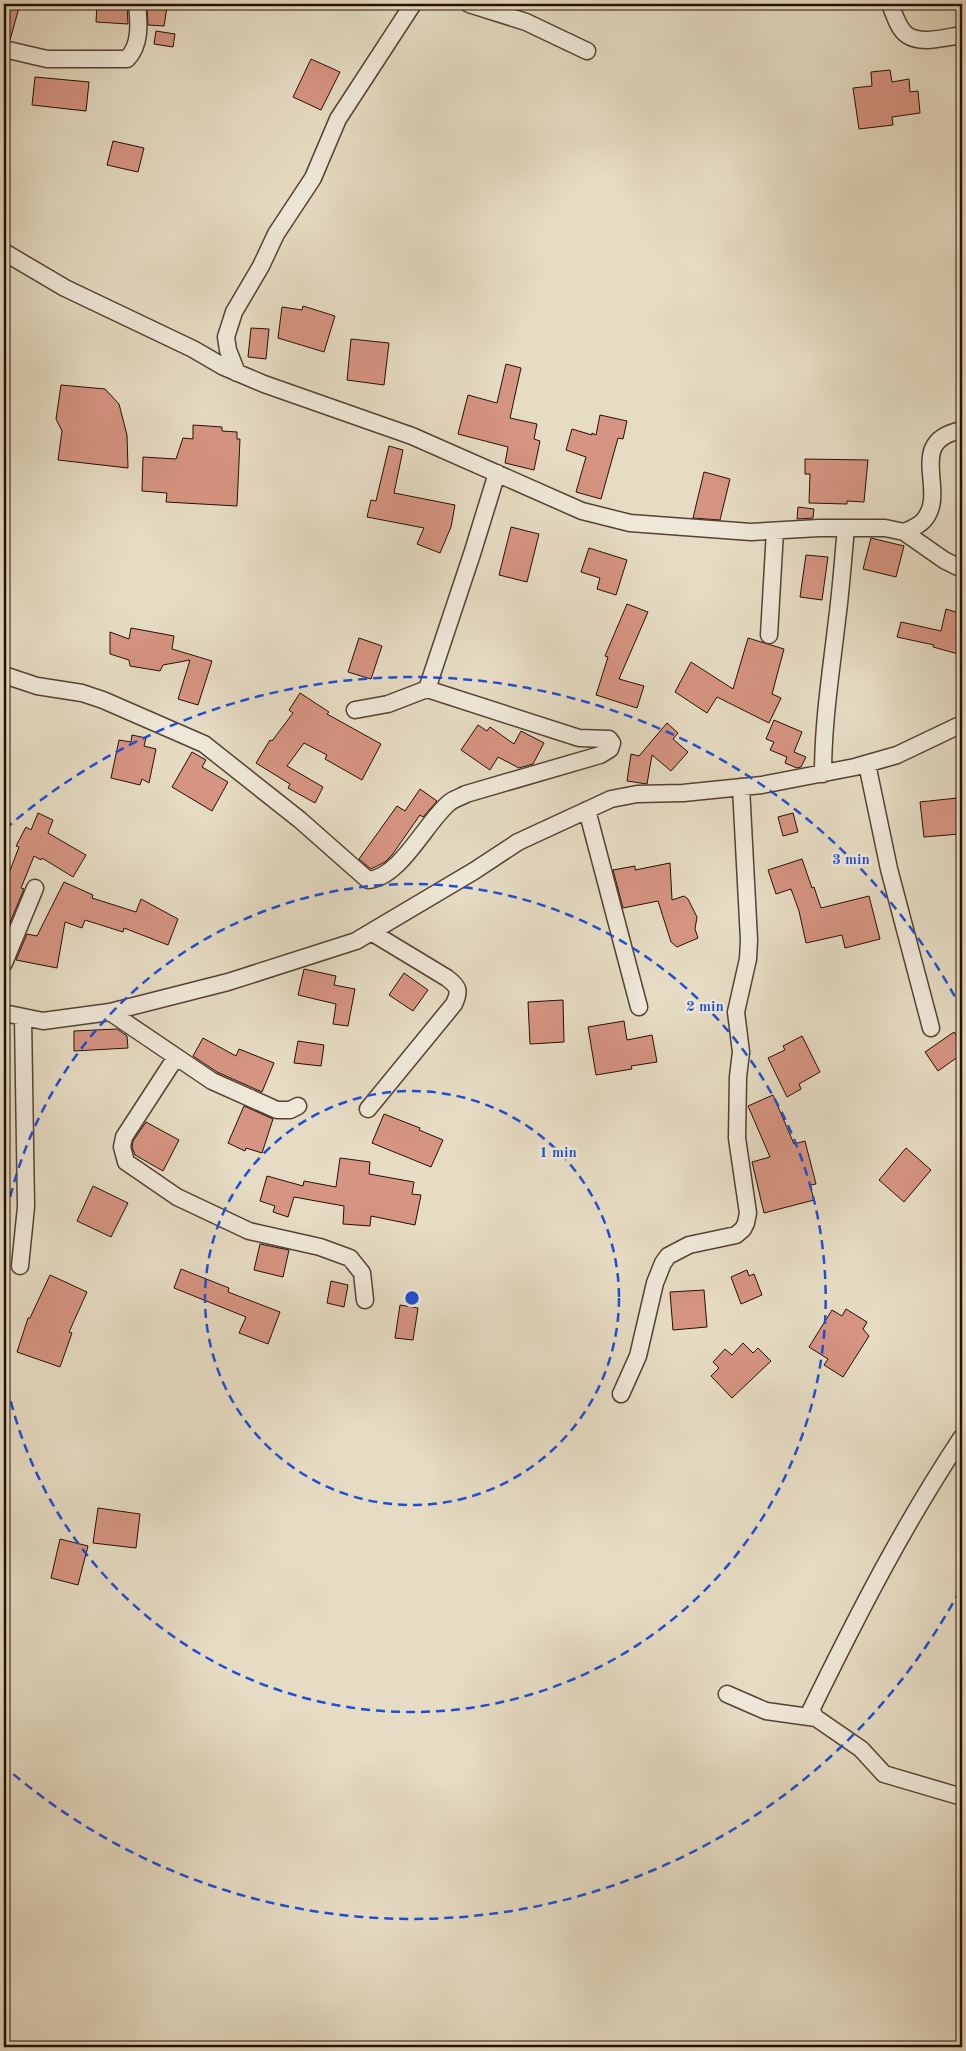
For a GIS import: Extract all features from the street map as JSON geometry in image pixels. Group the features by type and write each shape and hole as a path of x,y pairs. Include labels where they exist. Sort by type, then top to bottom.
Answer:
{"street":[{"path":"4,49 46,59 127,59 133,53 139,26 137,4"},
{"path":"237,373 228,350 226,337 234,312 261,266 276,234 313,178 338,119 413,4"},
{"path":"469,4 526,22 587,51"},
{"path":"890,4 898,24 906,35 918,40 962,36"},
{"path":"4,252 65,288 160,332 237,373 412,436 582,511 630,523 751,532 885,528 904,532 962,570"},
{"path":"904,532 918,526 929,512 932,494 932,449 936,442 944,436 962,430"},
{"path":"427,689 497,473"},
{"path":"823,774 826,704 838,618 846,528"},
{"path":"769,635 775,531"},
{"path":"4,675 37,686 82,693 103,700 204,744 300,820 368,880 377,879 396,864 449,803 466,794 600,756 610,749 612,743 609,739 579,738 427,689 388,704 355,710"},
{"path":"4,1013 43,1021 110,1012 228,982 356,941 474,871 518,842 611,799 624,795 683,793 741,787 823,774 897,755 962,724"},
{"path":"867,764 889,869 931,1028"},
{"path":"621,1394 638,1356 655,1282 663,1263 668,1256 689,1245 736,1235 743,1229 748,1213 737,1138 738,1077 741,1052 736,1012 748,959 749,940 741,787"},
{"path":"587,810 639,1007"},
{"path":"4,963 35,888"},
{"path":"368,1109 454,1004 459,993 457,986 447,978 371,932"},
{"path":"110,1012 212,1081 277,1110 290,1110 298,1106"},
{"path":"20,1266 26,1207 23,1018"},
{"path":"176,1057 124,1137 122,1147 126,1162 177,1197 249,1231 320,1247 350,1258 362,1273 364,1300"},
{"path":"962,1438 931,1484 862,1606 812,1710 816,1718 861,1750 884,1774 962,1797"},
{"path":"727,1694 766,1712 816,1718"}],"building":[{"path":"4,4 20,4 10,40 4,39"},
{"path":"97,4 127,5 128,24 96,22"},
{"path":"147,6 167,7 164,26 148,25"},
{"path":"156,31 175,34 173,47 154,44"},
{"path":"311,59 340,72 321,110 293,97"},
{"path":"890,70 892,82 909,79 910,92 918,91 920,113 892,117 893,125 859,129 853,88 872,86 871,72"},
{"path":"35,77 89,82 86,111 32,105"},
{"path":"113,141 144,148 138,172 107,165"},
{"path":"303,306 335,316 324,352 278,338 282,307 302,310"},
{"path":"251,328 269,329 266,359 248,357"},
{"path":"351,339 389,343 384,385 347,380"},
{"path":"506,364 521,368 510,418 537,424 534,439 540,441 534,470 505,463 508,447 458,434 468,395 497,403"},
{"path":"61,385 105,389 119,404 127,435 128,468 58,460 62,431 56,419"},
{"path":"600,415 627,421 623,439 618,438 601,499 576,492 586,457 566,450 572,429 596,435"},
{"path":"193,425 222,427 222,431 237,432 237,439 240,439 237,506 166,502 167,493 142,491 143,457 176,459 183,438 193,439"},
{"path":"389,446 403,450 394,493 455,505 451,527 440,553 417,544 424,528 367,517 371,500 376,501"},
{"path":"805,459 868,460 864,502 847,501 847,504 809,503 810,474 805,474"},
{"path":"704,472 730,479 720,520 693,518"},
{"path":"798,507 814,509 813,518 797,519"},
{"path":"511,527 539,534 527,582 499,575"},
{"path":"871,538 904,546 896,577 863,569"},
{"path":"589,548 627,560 616,595 597,589 600,578 581,572"},
{"path":"806,555 828,557 822,600 800,597"},
{"path":"627,604 648,612 619,679 644,686 637,708 596,695 608,657 605,656"},
{"path":"946,609 962,614 962,655 933,647 934,645 897,637 901,622 941,631"},
{"path":"131,628 174,636 172,649 212,661 198,705 178,699 190,660 163,665 160,671 130,666 129,660 110,654 110,632 129,639"},
{"path":"359,638 382,646 371,679 348,672"},
{"path":"748,638 784,649 772,694 781,698 769,723 717,697 707,713 675,692 691,662 733,689"},
{"path":"300,693 329,712 327,714 381,744 362,780 325,759 327,755 304,743 287,766 323,787 315,803 288,788 290,784 256,763 270,740 272,741 293,713 289,710"},
{"path":"774,720 802,732 794,752 806,757 801,767 797,768 785,763 787,757 770,750 774,742 766,739"},
{"path":"667,723 678,733 673,739 688,752 671,771 652,755 647,784 627,781 631,754 639,756"},
{"path":"478,725 487,731 490,727 514,744 521,731 544,743 533,764 519,768 498,757 490,770 461,750"},
{"path":"132,735 146,738 144,746 156,749 149,783 142,779 140,785 111,778 119,740 131,742"},
{"path":"192,752 206,760 202,767 228,782 212,811 172,787"},
{"path":"420,789 437,801 423,817 420,815 392,855 385,862 371,869 359,859 397,806 405,811"},
{"path":"957,798 960,834 924,837 920,802"},
{"path":"38,813 53,820 48,833 86,855 73,877 42,858 41,860 34,856 21,888 24,889 4,937 4,886 19,847 16,846 26,827 31,830"},
{"path":"793,813 798,832 783,836 778,817"},
{"path":"802,859 821,908 869,896 880,939 845,948 842,935 806,943 799,911 791,889 776,894 768,870"},
{"path":"670,863 672,900 684,896 688,899 697,917 695,929 698,938 677,947 671,942 658,901 623,908 613,870 635,866 635,870"},
{"path":"64,882 93,895 92,898 136,912 141,899 178,919 168,945 124,928 123,932 85,920 82,928 65,922 57,968 16,960 27,934 37,936"},
{"path":"304,969 336,976 334,985 355,989 348,1026 333,1024 336,1004 298,995"},
{"path":"404,973 428,990 413,1011 389,995"},
{"path":"563,1000 564,1042 530,1044 528,1002"},
{"path":"624,1021 627,1040 652,1035 657,1062 631,1066 632,1069 596,1075 588,1027"},
{"path":"117,1029 127,1036 128,1048 74,1051 74,1031"},
{"path":"954,1032 962,1044 962,1054 938,1071 925,1052"},
{"path":"802,1036 820,1072 799,1084 801,1089 787,1097 768,1058 785,1050 783,1046"},
{"path":"203,1038 236,1056 239,1049 274,1063 262,1092 217,1072 193,1056"},
{"path":"298,1041 324,1045 321,1066 294,1063"},
{"path":"773,1095 794,1144 805,1141 816,1184 810,1185 814,1200 764,1213 752,1162 770,1157 748,1106"},
{"path":"244,1106 273,1119 262,1153 246,1148 245,1151 228,1143"},
{"path":"384,1114 420,1128 419,1130 443,1140 431,1167 372,1143"},
{"path":"146,1122 179,1140 163,1171 135,1155 132,1147 133,1141"},
{"path":"906,1148 931,1170 904,1202 879,1180"},
{"path":"340,1158 370,1162 369,1174 414,1182 412,1194 421,1195 415,1225 371,1216 370,1226 343,1224 344,1206 294,1197 288,1217 273,1212 275,1206 260,1201 267,1176 303,1186 304,1181 336,1187"},
{"path":"93,1186 128,1203 111,1237 77,1221"},
{"path":"260,1244 289,1250 283,1277 254,1270"},
{"path":"181,1269 229,1288 228,1292 280,1312 268,1344 239,1333 246,1317 174,1288"},
{"path":"747,1270 749,1276 754,1274 762,1295 741,1304 731,1277"},
{"path":"50,1275 87,1292 69,1332 72,1333 60,1367 17,1352 28,1318 30,1318"},
{"path":"331,1281 348,1285 344,1307 327,1303"},
{"path":"704,1290 707,1327 673,1330 670,1292"},
{"path":"400,1305 418,1308 413,1340 395,1338"},
{"path":"846,1309 867,1322 863,1329 869,1336 843,1377 824,1365 828,1359 809,1347 832,1310 842,1316"},
{"path":"743,1343 753,1353 758,1348 771,1361 732,1398 711,1376 719,1368 713,1362 725,1349 732,1355"},
{"path":"98,1508 140,1514 136,1548 93,1543"},
{"path":"60,1539 88,1546 78,1585 51,1578"}]}
